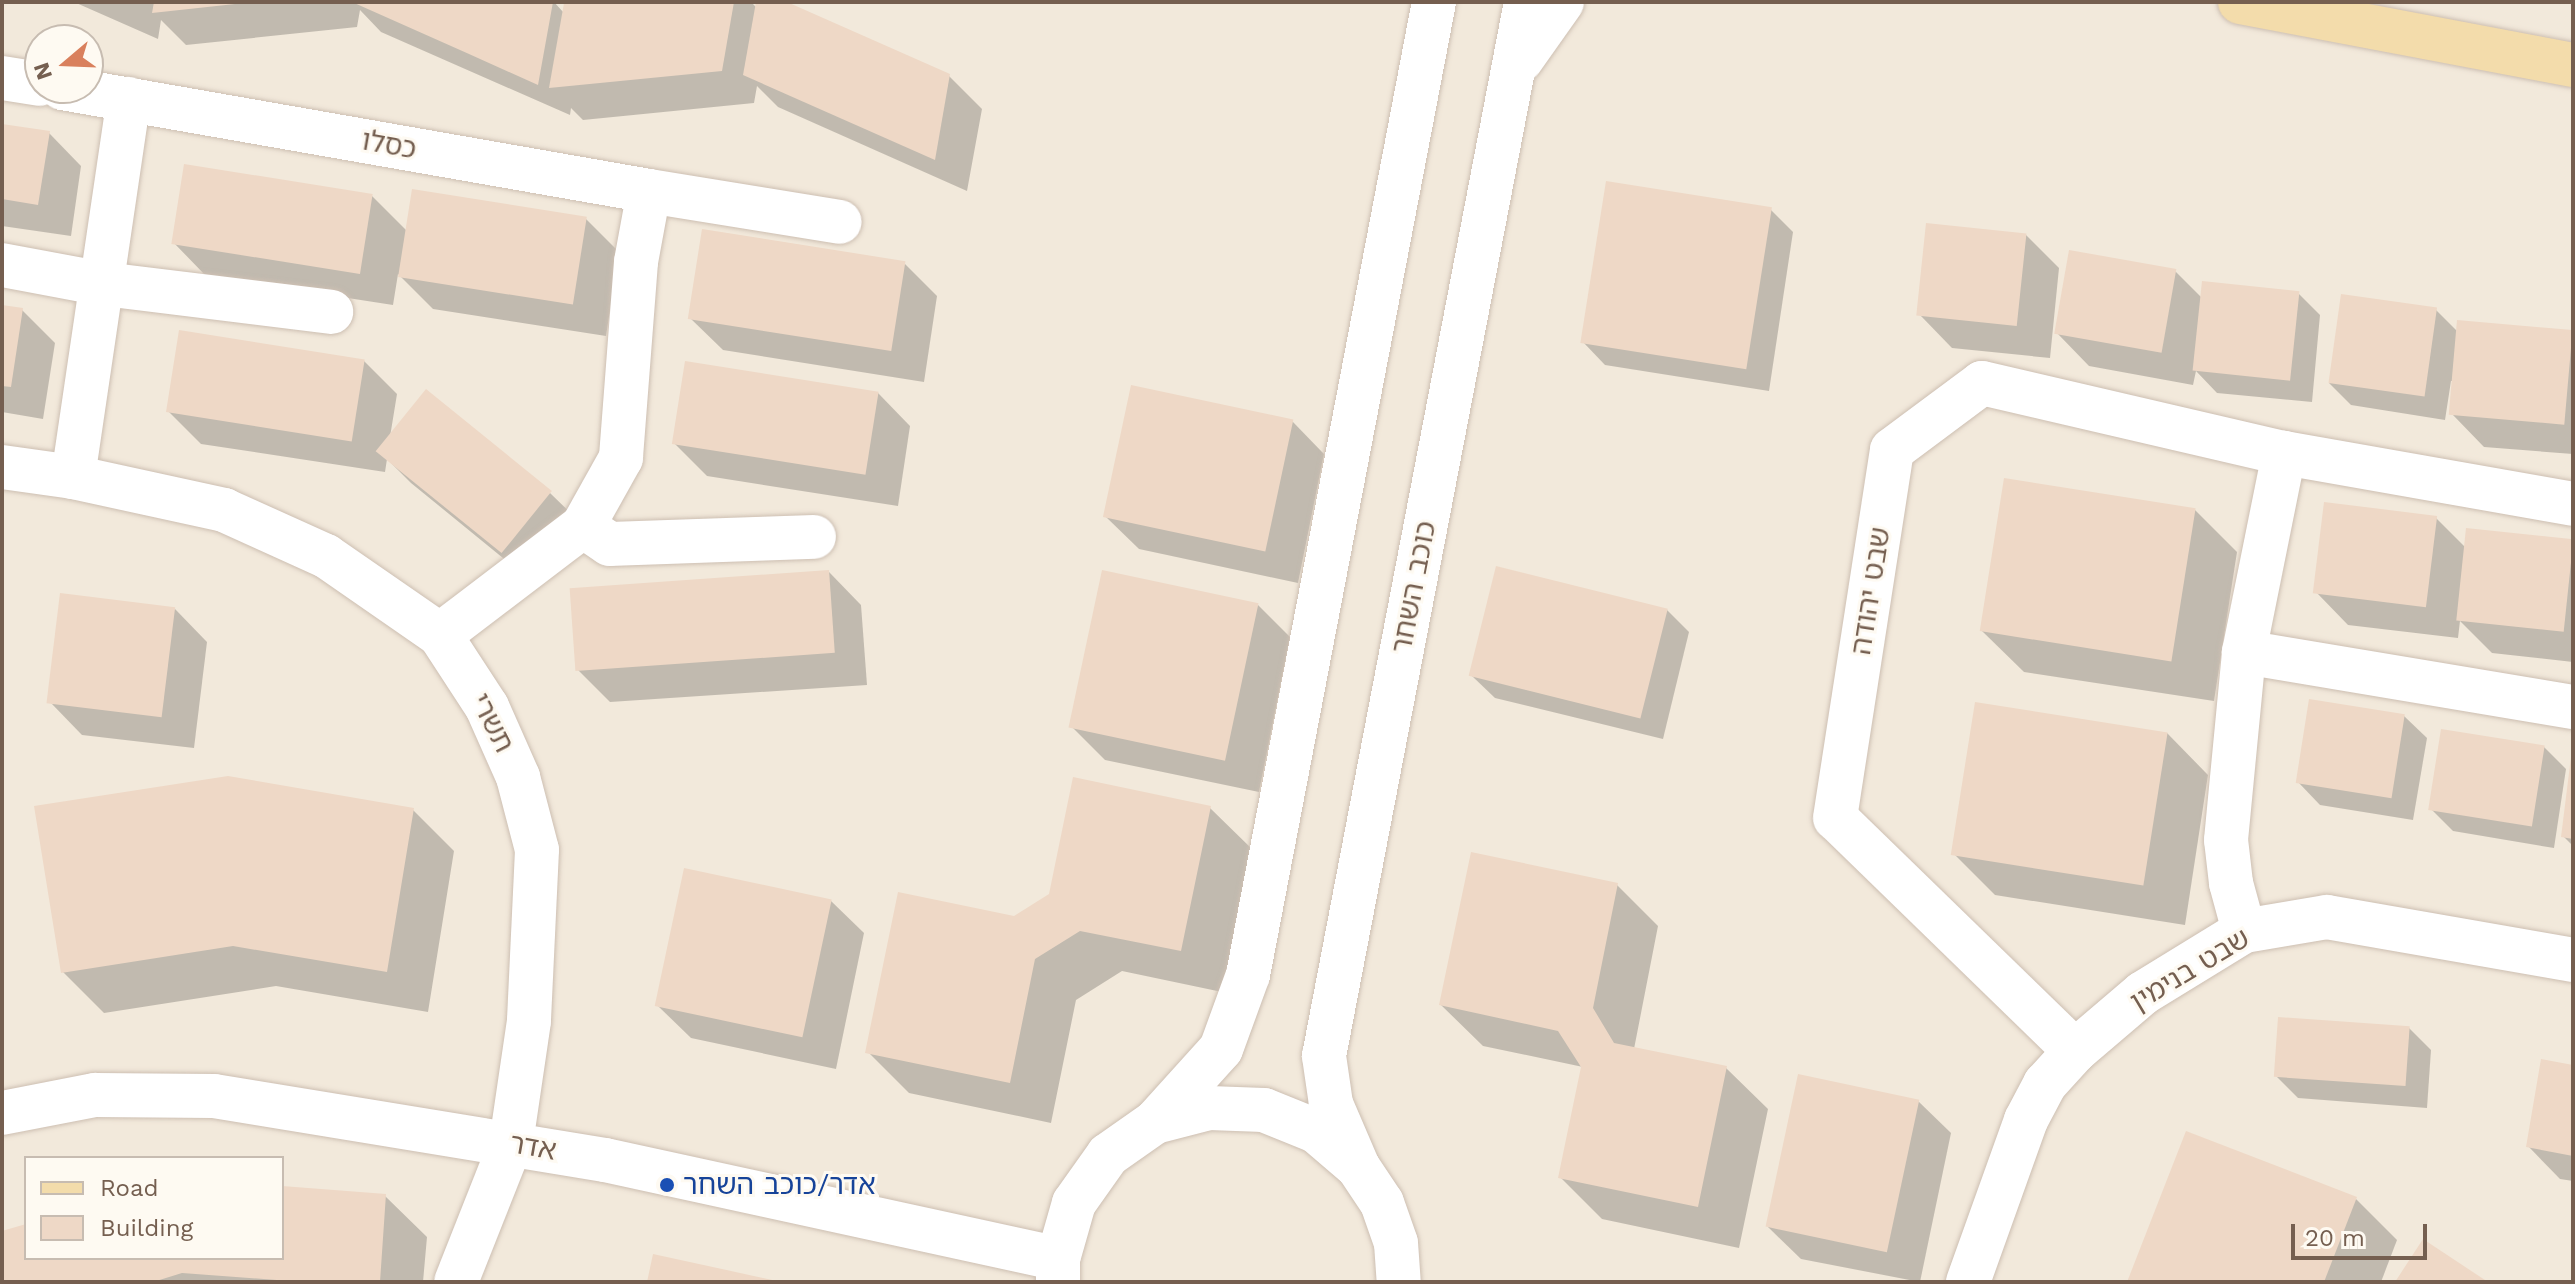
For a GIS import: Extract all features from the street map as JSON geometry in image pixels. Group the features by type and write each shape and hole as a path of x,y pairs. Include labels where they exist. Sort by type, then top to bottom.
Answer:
{"main road":[{"path":"2240,2 2573,65"}],"street":[{"path":"1058,1271 1074,1203 1108,1155 1155,1122 1221,1049 1248,975 1434,2"},
{"name":"כוכב השחר","path":"1358,1167 1331,1104 1324,1056 1526,2"},
{"path":"1513,72 1562,2"},
{"path":"2,78 24,81"},
{"name":"כסלו","path":"104,95 840,222"},
{"path":"73,477 129,99"},
{"path":"440,635 583,526 621,458 636,262 649,191"},
{"path":"2,265 104,284 331,312"},
{"name":"שבט יהודה","path":"2075,1051 1835,818 1892,450 1982,383 2284,453 2573,504"},
{"path":"2244,931 2231,883 2226,840 2244,652 2284,453"},
{"name":"תשרי","path":"2,467 73,477 224,510 326,556 440,635 487,707 518,777 537,850 529,1021 511,1143 456,1282"},
{"path":"583,526 610,544 814,537"},
{"path":"2244,652 2573,707"},
{"name":"שבט בנימין","path":"1968,1282 2026,1120 2045,1084 2075,1051 2143,993 2244,931 2327,917 2573,960"},
{"name":"אדר","path":"2,1113 95,1095 214,1096 511,1143 1058,1271"},
{"path":"1155,1122 1209,1108 1264,1110 1316,1131 1358,1167 1382,1203 1396,1243 1399,1282"}],"shaded area":[{"path":"2,2 2573,2 2573,1282 2,1282"}],"building":[{"path":"154,2 235,2 235,4 152,13"},
{"path":"352,2 553,2 538,85 469,54"},
{"path":"734,2 722,71 549,88 564,3"},
{"path":"756,2 787,2 950,74 935,160 743,75"},
{"path":"2,124 50,131 38,205 2,199"},
{"path":"184,164 373,194 360,274 171,244"},
{"path":"1606,181 1772,207 1746,369 1580,343"},
{"path":"412,189 587,217 573,305 398,277"},
{"path":"1926,223 2026,234 2017,326 1916,315"},
{"path":"702,229 905,261 891,351 688,319"},
{"path":"2069,250 2176,269 2162,353 2054,334"},
{"path":"2202,281 2299,291 2290,381 2193,371"},
{"path":"2341,294 2437,307 2425,397 2328,383"},
{"path":"2,305 23,308 11,387 2,386"},
{"path":"2457,320 2573,330 2564,425 2449,415"},
{"path":"179,330 365,359 352,441 166,412"},
{"path":"685,361 879,392 865,475 672,444"},
{"path":"1131,385 1293,420 1265,552 1103,517"},
{"path":"426,389 552,491 502,553 376,451"},
{"path":"2004,478 2196,508 2171,661 1980,631"},
{"path":"2324,502 2437,516 2426,607 2313,593"},
{"path":"2466,528 2573,539 2564,632 2456,620"},
{"path":"1496,566 1668,609 1640,718 1469,676"},
{"path":"829,570 835,653 575,671 570,588"},
{"path":"1102,570 1259,603 1225,761 1069,727"},
{"path":"60,593 175,607 162,717 46,703"},
{"path":"2309,699 2405,714 2392,798 2296,783"},
{"path":"1975,702 2168,733 2143,886 1951,855"},
{"path":"2441,729 2545,745 2532,826 2428,810"},
{"path":"2573,757 2573,839 2561,837"},
{"path":"228,776 414,808 387,972 233,946 61,973 34,806"},
{"path":"1073,777 1211,806 1181,951 1080,931 1035,959 1010,1083 865,1053 898,892 1014,916 1049,894"},
{"path":"1471,852 1618,883 1593,1008 1614,1043 1727,1066 1698,1207 1558,1178 1581,1067 1558,1031 1439,1005"},
{"path":"684,868 832,899 802,1037 655,1006"},
{"path":"2278,1017 2410,1026 2405,1086 2274,1077"},
{"path":"2541,1059 2573,1065 2573,1156 2526,1147"},
{"path":"1798,1074 1919,1100 1887,1252 1766,1227"},
{"path":"2186,1131 2357,1197 2324,1282 2127,1282"},
{"path":"284,1186 386,1194 380,1282 303,1282 182,1273 153,1282 2,1282 2,1231 24,1225 24,1260 284,1260"},
{"path":"2423,1239 2488,1282 2395,1282"},
{"path":"653,1254 777,1281 647,1282"}],"place":[{"name":"אדר/כוכב השחר","path":"667,1185"}]}
